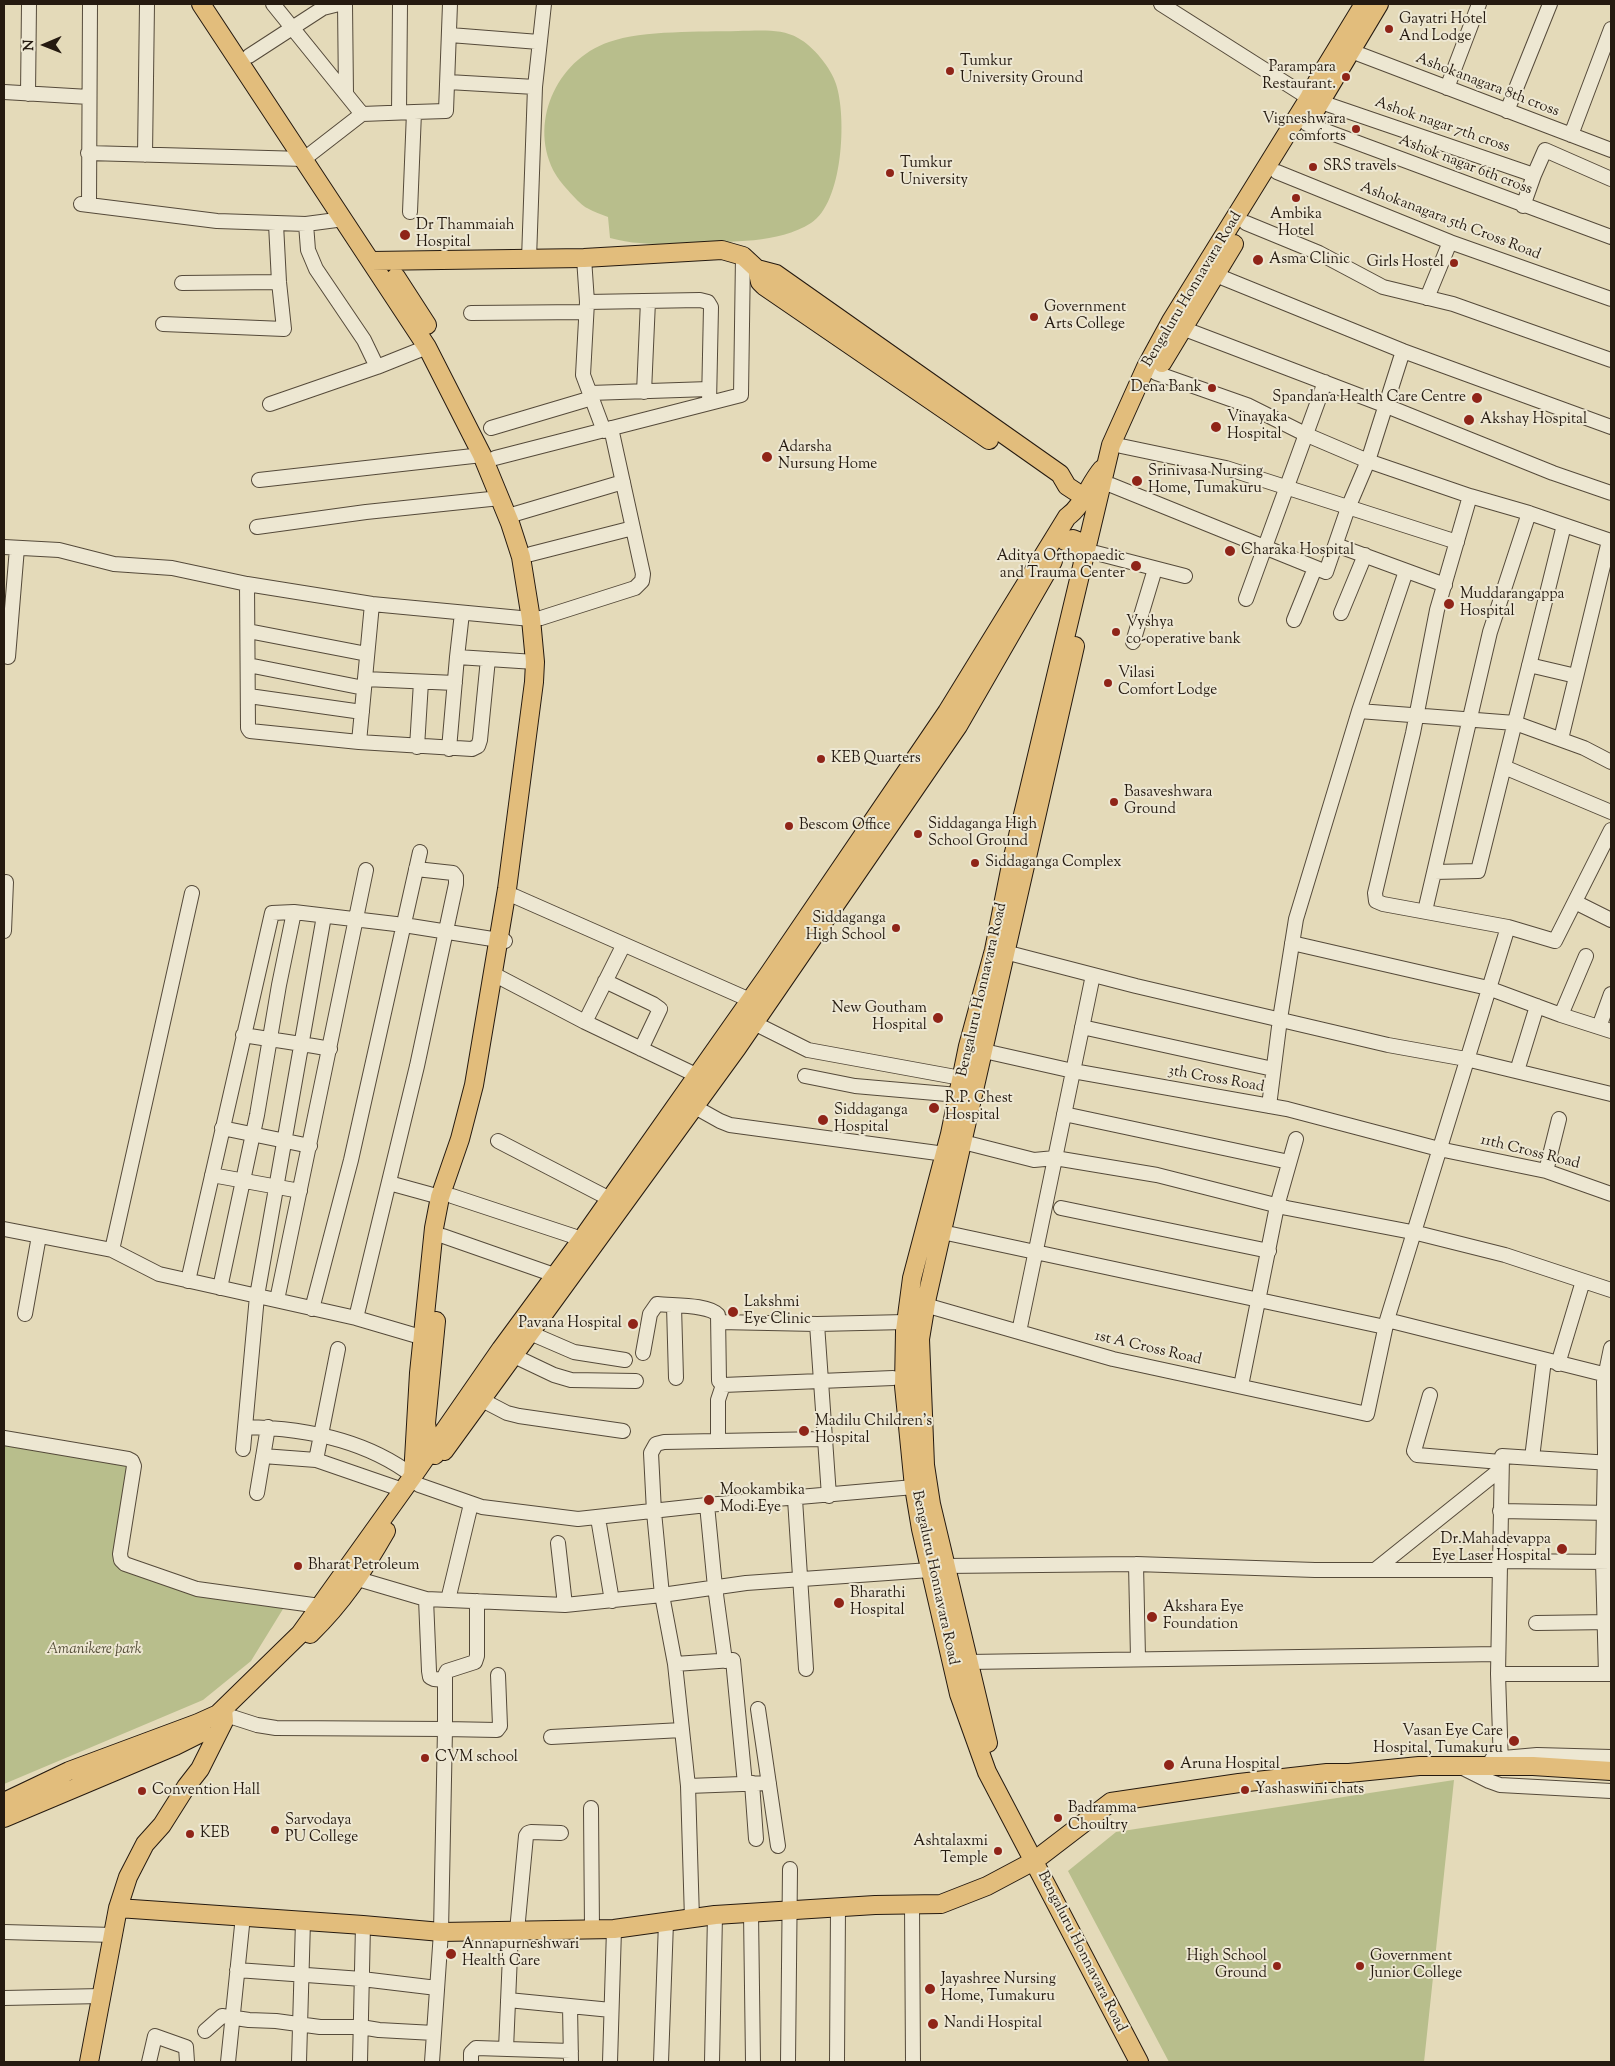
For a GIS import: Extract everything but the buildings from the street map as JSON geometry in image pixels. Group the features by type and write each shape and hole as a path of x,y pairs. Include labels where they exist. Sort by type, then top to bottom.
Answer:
{"main road":[{"path":"4,1818 175,1746 225,1715 332,1612 358,1579 412,1483 416,1413 444,1236 446,1196 474,1085 502,940 514,896 526,833 541,720 543,668 536,618 531,554 429,329 378,260 308,156 201,4"},
{"path":"215,4 249,56 344,219 378,260 488,456 500,498 514,515 521,557 536,618 534,682 502,940 492,1038 483,1095 472,1139 446,1196 434,1228 426,1423 434,1455"},
{"name":"Bengaluru Honnavara Road","path":"1150,2062 1038,1858 987,1772 959,1694 938,1568 925,1465 920,1339 925,1305 984,1051 1011,866 1090,558 1090,506 1128,425 1182,328 1209,272 1315,100 1364,4"},
{"name":"Bengaluru Honnavara Road","path":"1090,506 1111,485 1114,457 1111,444 1146,367 1171,321 1246,224 1307,124 1315,100 1351,51 1379,4"},
{"path":"378,260 584,258 722,250 743,256 757,269 776,274 1060,474 1067,486 1090,506"},
{"path":"434,1455 482,1400 530,1333 582,1239 610,1199 754,1023 958,726 1075,523 1090,506"},
{"path":"90,2062 118,1908 128,1877 145,1844 162,1825 200,1769 225,1715 300,1634 434,1455 687,1103 696,1075 750,1000 947,712 1067,517 1090,506"},
{"path":"1065,541 1073,539 1078,542 1090,558"},
{"name":"Bengaluru Honnavara Road","path":"1000,951 960,1087 945,1154 912,1278 906,1322 904,1386 914,1487 968,1662 991,1752 1038,1858 1139,2062"},
{"path":"4,1802 69,1771 198,1724 218,1714 225,1715"},
{"path":"175,1746 193,1756 200,1769"},
{"path":"118,1908 440,1932 614,1929 715,1915 942,1904 987,1886 1038,1858 1112,1802 1165,1793 1327,1773 1349,1773 1419,1766 1458,1766 1501,1761 1611,1771"}],"street":[{"path":"28,94 30,4"},
{"path":"90,4 88,154 85,205 217,221 306,224 344,219"},
{"path":"145,155 147,4"},
{"path":"273,4 362,114"},
{"path":"249,56 293,28 322,6 339,4"},
{"path":"345,4 346,94"},
{"path":"399,112 400,4"},
{"path":"88,154 308,156 362,114 446,111 450,4"},
{"path":"529,259 535,87 544,4"},
{"name":"Ashok nagar 7th cross","path":"1161,4 1315,100 1534,175"},
{"path":"1447,88 1479,4"},
{"path":"1507,111 1550,4"},
{"path":"1571,135 1611,29"},
{"path":"450,35 539,42"},
{"name":"Ashokanagara 8th cross","path":"1351,51 1611,150"},
{"path":"448,82 535,87"},
{"path":"4,92 89,97"},
{"path":"410,212 414,112"},
{"name":"Ashok nagar 6th cross","path":"1307,124 1611,237"},
{"path":"1524,206 1534,175 1555,129"},
{"path":"1545,150 1611,180"},
{"name":"Ashokanagara 5th Cross Road","path":"1277,172 1450,242 1611,299"},
{"path":"162,324 284,329 276,224"},
{"path":"306,224 308,250 316,269 364,340 377,367"},
{"path":"1246,224 1319,253 1383,287 1453,304 1611,360"},
{"path":"1427,298 1450,242"},
{"path":"491,428 591,396 644,392 709,396 741,395 743,256"},
{"path":"8,656 11,547 58,550 114,564 185,570 247,584 372,604 536,618 635,588 642,581 643,574 623,482 608,429 591,396 583,375 587,307 584,258"},
{"path":"1209,272 1403,351 1611,427"},
{"path":"182,283 279,282"},
{"path":"470,313 587,307 648,301 700,300 708,302 711,307 709,396"},
{"path":"644,392 648,301"},
{"path":"1182,328 1384,405 1553,473 1611,493"},
{"path":"270,404 377,367 427,347"},
{"path":"1111,485 1326,572 1348,508 1368,461 1384,405 1403,351"},
{"path":"1156,373 1247,405 1307,435 1368,461 1610,541 1561,739"},
{"path":"1246,599 1325,382"},
{"path":"259,480 488,456 608,429 709,396"},
{"path":"1114,457 1208,463 1457,542"},
{"path":"514,515 623,482"},
{"path":"1470,496 1438,610 1375,893 1376,901 1508,927 1555,941 1611,830"},
{"path":"257,528 366,512 500,498"},
{"path":"1425,911 1490,632 1529,513"},
{"path":"1434,872 1478,871 1564,525"},
{"path":"531,554 633,528"},
{"path":"1336,545 1445,585"},
{"path":"1341,613 1365,556"},
{"path":"1090,558 1185,576"},
{"path":"1294,620 1316,568"},
{"path":"1133,642 1155,569"},
{"path":"1269,1106 1292,943 1302,897 1359,711 1406,571"},
{"path":"247,584 248,728 250,731 359,742 472,749 478,746 480,740 488,660"},
{"path":"359,742 372,604"},
{"path":"448,749 462,613"},
{"path":"248,632 367,654"},
{"path":"457,658 535,662"},
{"path":"248,665 365,684 455,683"},
{"path":"1529,665 1576,676"},
{"path":"417,746 421,682"},
{"path":"249,696 362,712"},
{"path":"1359,711 1515,723 1610,758"},
{"path":"1504,768 1611,812"},
{"path":"312,1309 351,1160 420,852"},
{"path":"356,1318 447,931 456,877 453,873 416,869"},
{"path":"276,1300 310,1146 366,870"},
{"path":"4,931 6,882"},
{"path":"112,1250 192,893"},
{"path":"514,896 623,946 750,1000"},
{"path":"1575,902 1611,920"},
{"path":"188,1281 269,918 272,913 294,912 356,919 502,940"},
{"path":"220,1288 252,1135 294,912"},
{"path":"243,1449 257,1296 324,916"},
{"path":"1386,1324 1508,927"},
{"path":"1292,943 1488,988 1605,1029 1611,994"},
{"path":"585,1022 623,946"},
{"path":"1000,951 1388,1045 1466,1059 1611,1094"},
{"path":"1561,1015 1586,956"},
{"path":"1018,1332 1093,975"},
{"path":"499,977 641,1050 696,1075"},
{"path":"605,981 660,1009 641,1050"},
{"path":"1517,1071 1537,1006"},
{"path":"754,1023 808,1050 960,1087"},
{"path":"1082,1027 1273,1070"},
{"path":"243,1035 270,1040 301,1042 330,1049"},
{"name":"3th Cross Road","path":"984,1051 1073,1071 1269,1106 1439,1149"},
{"path":"805,1076 848,1086 960,1087"},
{"path":"687,1103 730,1125 945,1154"},
{"path":"1064,1114 1289,1162"},
{"path":"1546,1171 1559,1119"},
{"path":"222,1128 310,1146"},
{"path":"1240,1386 1278,1206 1296,1139"},
{"path":"498,1141 610,1199"},
{"path":"963,1142 1034,1160 1055,1158 1157,1175 1278,1206 1413,1233 1505,1255 1611,1290"},
{"name":"11th Cross Road","path":"1439,1149 1546,1171 1611,1194"},
{"path":"212,1175 300,1191"},
{"path":"389,1184 446,1196 582,1239"},
{"path":"1061,1208 1269,1251"},
{"path":"4,1229 112,1250 159,1274 356,1318 428,1340"},
{"path":"942,1232 1259,1300 1386,1324 1608,1375"},
{"path":"25,1314 39,1236"},
{"path":"444,1236 561,1278"},
{"path":"267,1243 288,1248"},
{"path":"1558,1364 1583,1281"},
{"path":"643,1353 650,1314 657,1304 713,1310 718,1315 720,1381 723,1385 718,1400 718,1441"},
{"name":"1st A Cross Road","path":"925,1305 1112,1359 1367,1414 1386,1324"},
{"path":"674,1306 676,1378"},
{"path":"719,1322 817,1324 906,1322"},
{"path":"817,1324 829,1496"},
{"path":"530,1333 574,1352 626,1360"},
{"path":"1498,1674 1609,1674 1608,1463 1604,1382 1608,1375 1611,1348"},
{"path":"316,1460 338,1349"},
{"path":"514,1356 554,1375 571,1380 636,1381"},
{"path":"1532,1458 1544,1360"},
{"path":"723,1385 893,1378"},
{"path":"1430,1395 1414,1451 1417,1455 1501,1466"},
{"path":"482,1400 507,1413 519,1416 623,1430"},
{"path":"245,1427 268,1427 321,1434 391,1460 412,1483"},
{"path":"257,1493 268,1427"},
{"path":"4,1438 128,1459 132,1462 134,1466 120,1554 121,1560 125,1564 198,1589 320,1606"},
{"path":"692,1919 688,1786 675,1664 662,1595 654,1512 651,1452 656,1444 824,1439"},
{"path":"263,1456 316,1460 412,1483 470,1504 558,1518 598,1518 708,1505 795,1499 914,1487"},
{"path":"1608,1463 1502,1456 1498,1674 1501,1761 1537,1755 1611,1757"},
{"path":"1375,1570 1501,1466"},
{"path":"795,1499 806,1669"},
{"path":"448,1600 470,1504"},
{"path":"708,1505 715,1587 725,1661"},
{"path":"1500,1511 1608,1513"},
{"path":"598,1518 612,1601"},
{"path":"558,1543 565,1605"},
{"path":"358,1579 426,1599 565,1605 662,1595 746,1583 938,1568 1136,1564 1315,1570 1375,1570 1607,1562"},
{"path":"1136,1564 1138,1658"},
{"path":"426,1599 430,1676 434,1679 444,1680"},
{"path":"432,2062 440,1932 445,1729 444,1680 448,1671 475,1662 477,1656 476,1601"},
{"path":"1536,1623 1608,1622"},
{"path":"968,1662 1498,1654"},
{"path":"675,1664 733,1660 756,1839"},
{"path":"225,1715 257,1725 276,1728 498,1730 500,1726 498,1675"},
{"path":"758,1709 778,1846"},
{"path":"551,1737 682,1730"},
{"path":"1458,1766 1500,1785 1611,1790"},
{"path":"688,1786 769,1783"},
{"path":"592,1808 592,1929"},
{"path":"506,2049 514,1931 526,1836 531,1832 561,1833"},
{"path":"788,2062 790,1869"},
{"path":"912,1905 913,2062"},
{"path":"837,2062 838,1908"},
{"path":"751,1914 753,2062"},
{"path":"712,2062 715,1915"},
{"path":"228,2062 243,1916"},
{"path":"299,2062 303,1921"},
{"path":"661,2062 666,1922"},
{"path":"360,2062 363,1925"},
{"path":"610,2062 614,1929"},
{"path":"4,1932 113,1935"},
{"path":"238,1970 362,1979 437,1988"},
{"path":"4,1998 102,1996"},
{"path":"508,2000 611,2010"},
{"path":"471,2062 471,2053 476,2048 506,2049 571,2056 570,2006"},
{"path":"205,2031 222,2016 320,2027 361,2027 379,2030 434,2033"},
{"path":"149,2062 155,2036 186,2047 187,2062"}],"green space":[{"path":"777,31 798,38 815,52 834,78 841,117 840,158 836,179 822,213 811,223 798,230 784,235 754,240 653,244 610,238 608,217 587,208 575,198 556,175 548,156 545,136 546,116 552,96 561,79 574,63 590,51 623,38 673,32"},
{"name":"Amanikere park","path":"4,1438 137,1458 120,1561 157,1582 291,1596 251,1661 203,1700 4,1784"},
{"name":"High School Ground","path":"1454,1780 1424,2062 1169,2062 1068,1871 1116,1832"}],"place":[{"name":"Gayatri Hotel And Lodge","path":"1389,29"},
{"name":"Tumkur University Ground","path":"950,71"},
{"name":"Parampara Restaurant.","path":"1346,77"},
{"name":"Vigneshwara comforts","path":"1356,129"},
{"name":"SRS travels","path":"1313,167"},
{"name":"Tumkur University","path":"890,173"},
{"name":"Ambika Hotel","path":"1296,198"},
{"name":"Dr Thammaiah Hospital","path":"405,235"},
{"name":"Asma Clinic","path":"1258,260"},
{"name":"Girls Hostel","path":"1454,263"},
{"name":"Government Arts College","path":"1034,317"},
{"name":"Dena Bank","path":"1212,388"},
{"name":"Spandana Health Care Centre","path":"1477,398"},
{"name":"Akshay Hospital","path":"1469,420"},
{"name":"Vinayaka Hospital","path":"1216,427"},
{"name":"Adarsha Nursung Home","path":"767,457"},
{"name":"Srinivasa Nursing Home, Tumakuru","path":"1137,481"},
{"name":"Charaka Hospital","path":"1230,551"},
{"name":"Aditya Orthopaedic and Trauma Center","path":"1136,566"},
{"name":"Muddarangappa Hospital","path":"1449,604"},
{"name":"Vyshya co-operative bank","path":"1116,632"},
{"name":"Vilasi Comfort Lodge","path":"1108,683"},
{"name":"KEB Quarters","path":"821,759"},
{"name":"Basaveshwara Ground","path":"1114,802"},
{"name":"Bescom Office","path":"789,826"},
{"name":"Siddaganga High School Ground","path":"918,834"},
{"name":"Siddaganga Complex","path":"975,863"},
{"name":"Siddaganga High School","path":"896,928"},
{"name":"New Goutham Hospital","path":"938,1018"},
{"name":"R.P. Chest Hospital","path":"934,1108"},
{"name":"Siddaganga Hospital","path":"823,1120"},
{"name":"Lakshmi Eye Clinic","path":"733,1312"},
{"name":"Pavana Hospital","path":"633,1324"},
{"name":"Madilu Children's Hospital","path":"804,1431"},
{"name":"Mookambika Modi Eye","path":"709,1500"},
{"name":"Dr.Mahadevappa Eye Laser Hospital","path":"1562,1549"},
{"name":"Bharat Petroleum","path":"298,1566"},
{"name":"Bharathi Hospital","path":"839,1603"},
{"name":"Akshara Eye Foundation","path":"1152,1617"},
{"name":"Vasan Eye Care Hospital, Tumakuru","path":"1514,1741"},
{"name":"CVM school","path":"425,1758"},
{"name":"Aruna Hospital","path":"1169,1765"},
{"name":"Yashaswini chats","path":"1245,1790"},
{"name":"Convention Hall","path":"142,1791"},
{"name":"Badramma Choultry","path":"1058,1818"},
{"name":"Sarvodaya PU College","path":"275,1830"},
{"name":"KEB","path":"190,1834"},
{"name":"Ashtalaxmi Temple","path":"998,1851"},
{"name":"Annapurneshwari Health Care","path":"451,1954"},
{"name":"High School Ground","path":"1277,1966"},
{"name":"Government Junior College","path":"1360,1966"},
{"name":"Jayashree Nursing Home, Tumakuru","path":"930,1989"},
{"name":"Nandi Hospital","path":"933,2024"}]}
